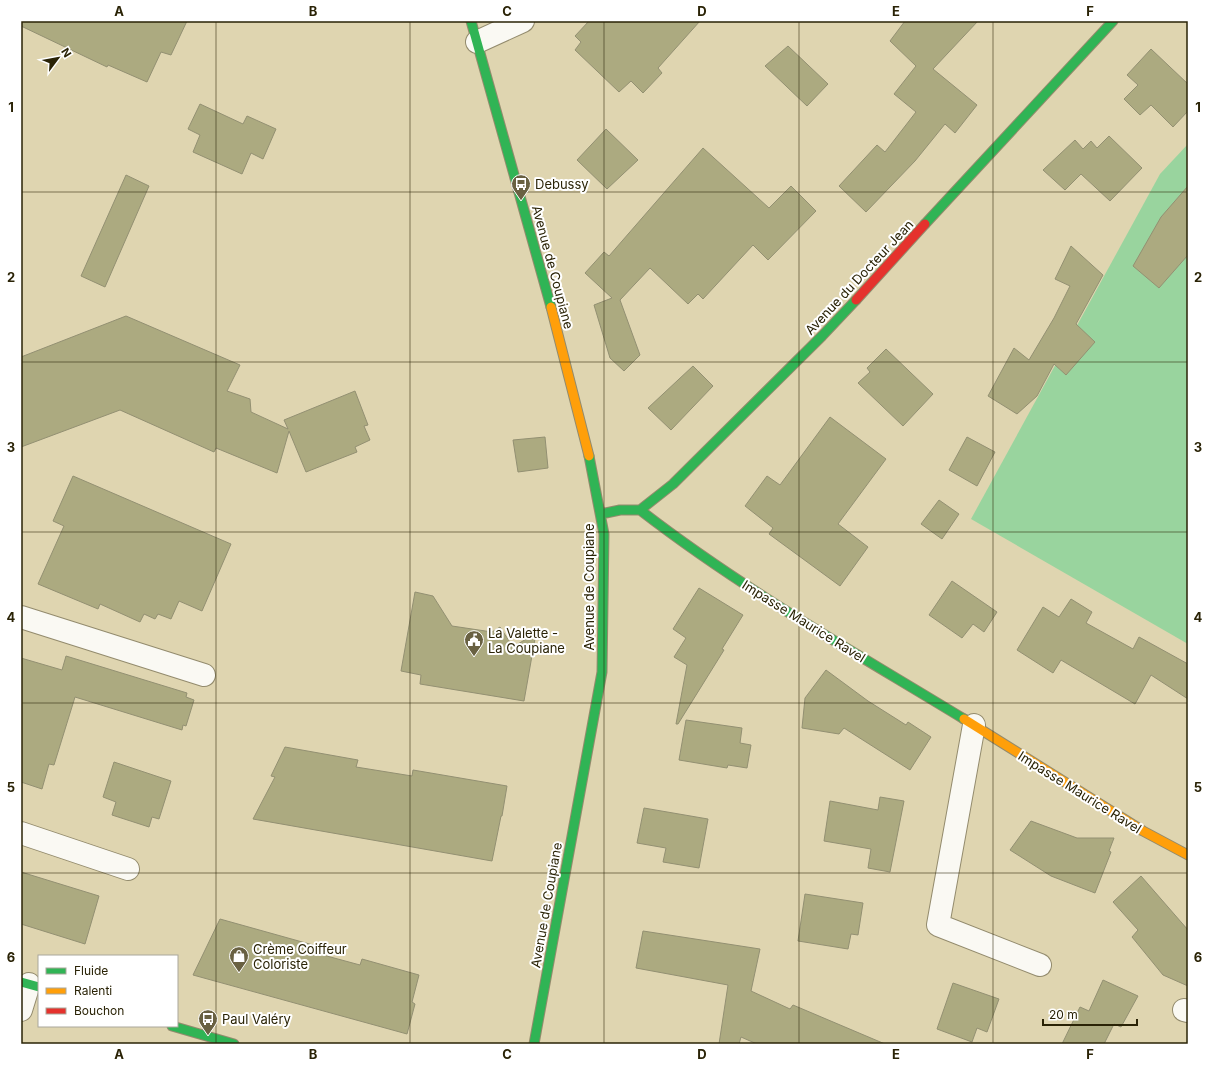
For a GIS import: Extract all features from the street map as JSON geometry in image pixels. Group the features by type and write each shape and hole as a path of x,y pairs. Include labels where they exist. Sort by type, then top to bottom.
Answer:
{"street":[{"name":"Avenue de Coupiane","path":"471,21 534,244 584,434 604,534 602,672 534,1044"},
{"path":"477,42 524,21"},
{"name":"Avenue du Docteur Jean","path":"640,510 673,484 822,336 1113,21"},
{"path":"601,514 620,510 640,510"},
{"name":"Impasse Maurice Ravel","path":"640,510 676,538 753,591 974,725 1143,831 1188,855"},
{"path":"21,617 204,675"},
{"path":"974,725 938,925 1040,965"},
{"path":"21,833 128,869"},
{"path":"21,1010 30,985"},
{"path":"175,1027 234,1044"}],"green space":[{"path":"1188,144 1188,644 971,519 1160,174"}],"building":[{"path":"21,21 187,21 171,55 161,52 147,82 108,65 107,67 21,26"},
{"path":"589,21 700,21 658,68 662,73 643,93 631,81 619,92 575,50 581,42 575,36"},
{"path":"905,21 978,21 933,69 977,105 955,133 945,124 915,161 866,212 839,186 877,145 885,152 916,112 894,94 916,66 890,41"},
{"path":"788,46 828,84 807,106 765,66"},
{"path":"1151,49 1188,84 1188,111 1173,127 1151,105 1140,115 1124,99 1138,85 1127,75"},
{"path":"200,104 243,124 247,116 276,129 263,159 251,153 242,174 193,152 200,135 188,129"},
{"path":"606,129 638,160 607,189 577,160"},
{"path":"1109,136 1142,168 1110,201 1081,174 1065,190 1043,170 1075,140 1083,149 1091,141 1097,148"},
{"path":"703,148 769,208 791,186 816,211 768,260 753,245 703,299 698,294 688,304 650,268 620,300 640,355 624,371 610,358 594,305 612,298 585,273 604,252 609,256"},
{"path":"126,175 149,186 105,287 81,276"},
{"path":"1188,186 1188,255 1159,288 1133,266 1161,217"},
{"path":"1071,246 1103,275 1076,324 1095,342 1066,375 1054,364 1037,396 1017,414 988,396 1014,348 1029,360 1054,318 1070,286 1055,279"},
{"path":"126,316 240,365 227,391 250,399 251,412 288,429 284,420 355,391 368,425 364,426 370,440 355,447 357,452 306,472 289,431 277,473 216,448 214,452 120,410 21,447 21,357"},
{"path":"886,349 933,394 903,426 858,383 870,372 867,368"},
{"path":"693,366 713,386 671,430 648,408"},
{"path":"830,417 886,459 838,524 868,547 840,586 769,534 773,528 745,506 767,476 780,485"},
{"path":"545,437 548,468 518,472 513,440"},
{"path":"967,437 995,452 977,486 949,470"},
{"path":"73,476 231,544 202,611 179,601 171,619 158,614 155,619 144,614 140,622 100,604 98,609 38,584 64,526 53,521"},
{"path":"939,500 959,514 942,539 921,524"},
{"path":"952,581 997,612 984,632 973,624 962,638 929,615"},
{"path":"699,588 743,615 722,649 724,650 678,724 676,724 687,665 674,657 686,638 673,629"},
{"path":"415,592 433,596 452,626 492,632 500,627 513,647 536,633 524,701 420,684 421,675 401,671"},
{"path":"1071,599 1092,612 1086,623 1133,649 1139,637 1188,664 1188,699 1151,675 1135,704 1061,660 1053,673 1017,650 1043,607 1059,617"},
{"path":"66,656 187,693 186,697 194,700 186,726 183,725 182,730 75,697 54,765 49,764 42,789 21,782 21,658 62,670"},
{"path":"826,670 868,701 906,725 908,722 931,737 910,770 844,728 839,734 802,728 805,698"},
{"path":"686,720 742,728 740,743 751,745 747,768 728,765 727,768 679,760"},
{"path":"285,747 358,760 356,767 412,776 413,770 507,786 492,861 253,819 275,777 271,776"},
{"path":"114,762 171,781 159,819 152,817 149,827 112,815 116,802 103,797"},
{"path":"880,797 904,801 890,872 868,868 871,849 824,841 830,801 878,810"},
{"path":"644,808 708,819 699,868 663,862 666,848 637,843"},
{"path":"1031,821 1077,838 1114,838 1109,851 1111,852 1095,893 1051,876 1010,850"},
{"path":"21,872 99,896 85,944 21,924"},
{"path":"1141,876 1188,930 1188,986 1163,975 1132,937 1138,930 1113,902"},
{"path":"805,894 863,903 858,935 851,934 848,949 798,941"},
{"path":"220,919 313,945 312,952 360,965 362,959 419,975 412,1002 415,1004 407,1034 193,975"},
{"path":"643,931 760,949 751,991 790,1009 793,1005 885,1044 757,1044 741,1037 739,1044 719,1044 728,985 636,968"},
{"path":"1103,980 1138,996 1121,1027 1114,1024 1104,1044 1062,1044 1080,1007 1089,1011"},
{"path":"953,983 999,999 987,1032 977,1028 972,1042 937,1029"}],"traffic: fast":[{"path":"471,21 551,307"},
{"path":"925,224 1113,21"},
{"path":"601,514 620,510 640,510 673,484 822,336 856,300"},
{"path":"534,1044 602,672 604,534 589,456"},
{"path":"640,510 718,567 758,593 964,719"},
{"path":"21,982 38,987"},
{"path":"175,1027 234,1044"}],"traffic: slow":[{"path":"551,307 589,456"},
{"path":"964,719 1143,831 1188,855"}],"traffic: jam":[{"path":"856,300 925,224"}],"place":[{"name":"Debussy","path":"521,201"},
{"name":"La Valette - La Coupiane","path":"474,657"},
{"name":"Crème Coiffeur Coloriste","path":"239,973"},
{"name":"Paul Valéry","path":"208,1036"}]}
